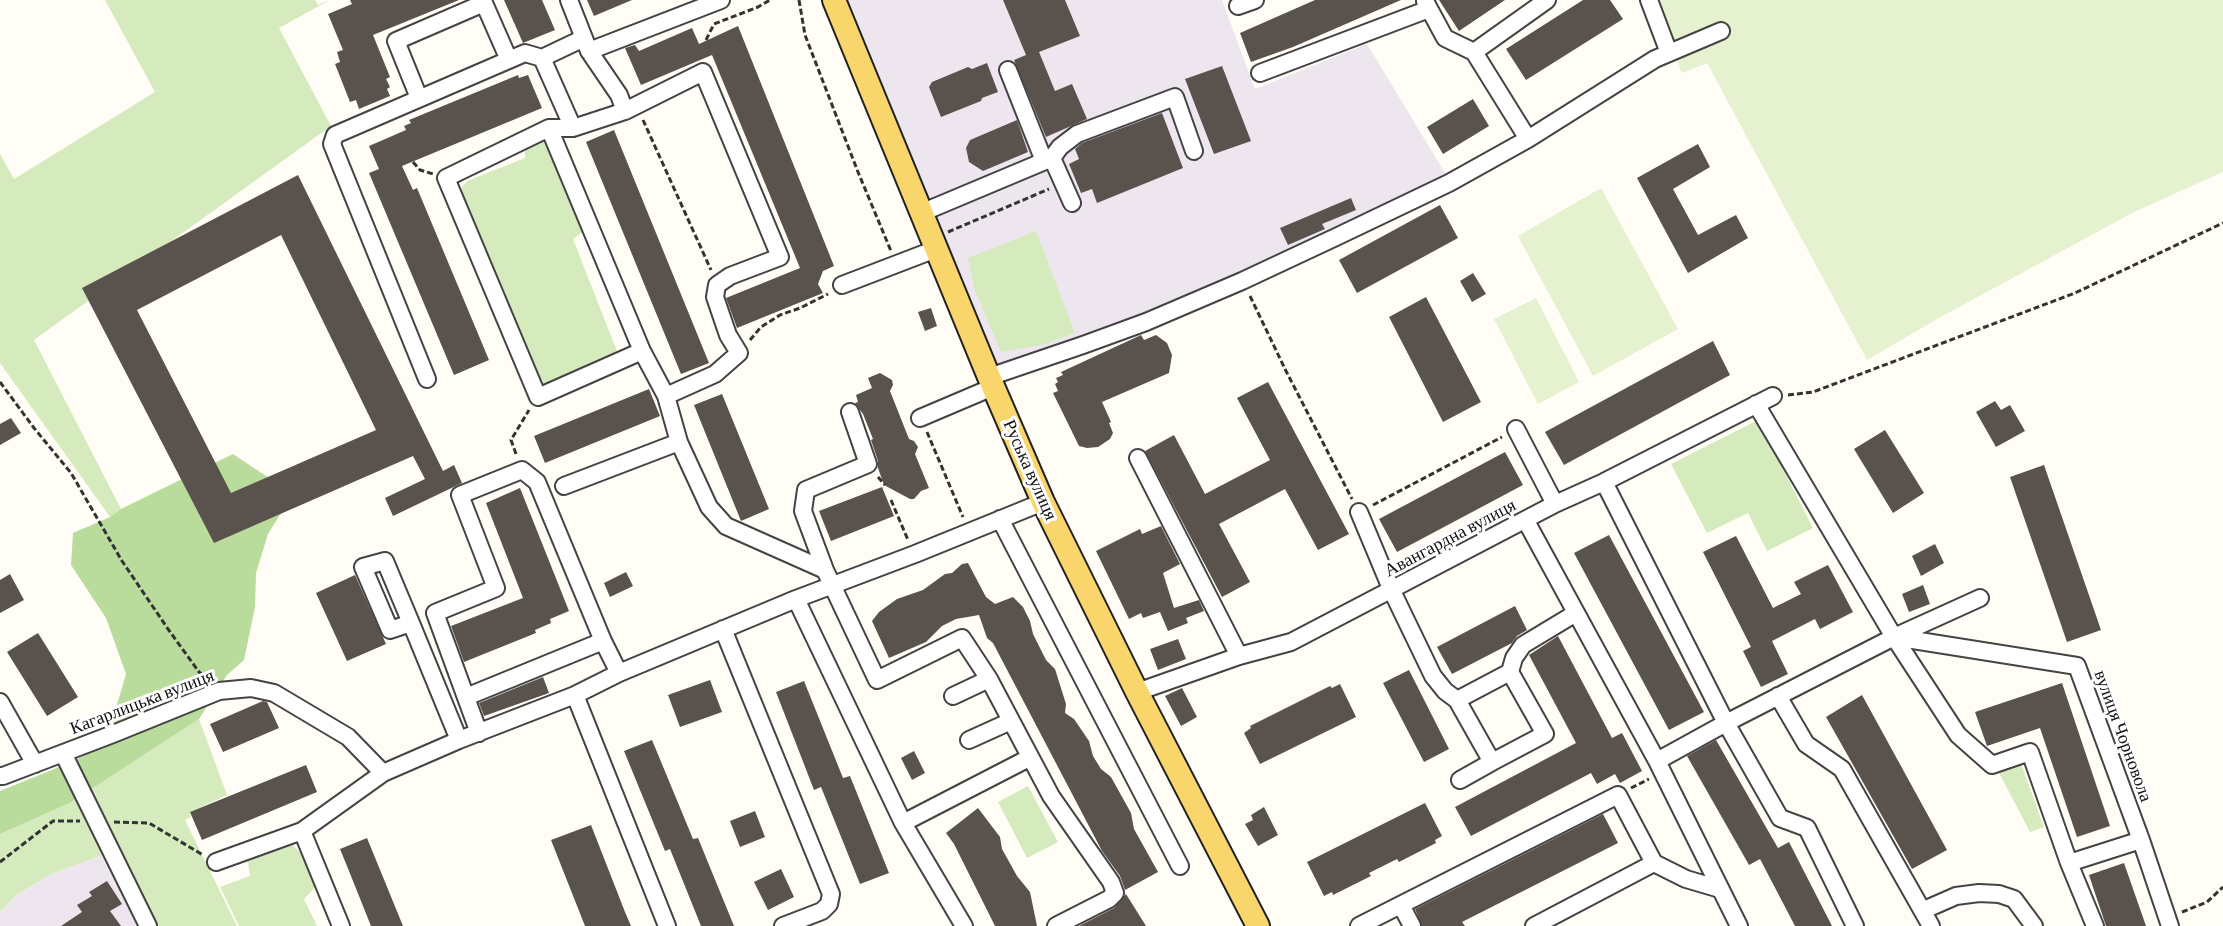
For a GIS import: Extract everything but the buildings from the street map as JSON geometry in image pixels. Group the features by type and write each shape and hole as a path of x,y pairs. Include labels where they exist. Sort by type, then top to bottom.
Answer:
{"main road":[{"name":"Руська вулиця","path":"834,0 921,213 941,241 991,382 1043,502 1256,925"}],"street":[{"path":"569,0 586,44 619,95 631,108"},
{"path":"428,379 332,144 335,135 525,53 542,58 721,0"},
{"path":"1238,6 1256,0"},
{"path":"1474,52 1547,0"},
{"path":"1649,0 1669,53"},
{"path":"419,98 396,41 484,3 509,60"},
{"path":"1260,73 1427,5 1445,38 1474,52 1528,139"},
{"path":"922,423 991,382 1242,281 1449,183 1528,139 1655,59 1721,31"},
{"path":"542,58 573,128"},
{"path":"1008,70 1048,159 1072,203"},
{"path":"642,351 538,397 446,178 549,128 573,128 631,108 703,72 780,257 730,276 717,285 715,297 728,335 739,352 716,374 666,396"},
{"path":"921,213 1048,159 1077,134 1175,97 1194,151"},
{"path":"549,128 642,351 666,396 679,442 709,507 726,526 829,578"},
{"path":"842,285 897,264 941,241"},
{"name":"Авангардна вулиця","path":"1137,692 1239,656 1292,642 1555,504 1604,482 1773,396"},
{"path":"1756,404 1894,637 1958,735 1992,765 2030,752 2069,862 2096,926"},
{"path":"850,412 868,464 807,490 803,511 829,578 877,680 962,638 989,679 1051,796 1111,882 1115,892 1109,899 1056,926"},
{"path":"1516,429 1555,504"},
{"path":"564,486 679,442"},
{"path":"1138,458 1239,656"},
{"path":"480,733 435,613 496,588 460,495 522,470 537,482 603,641 619,673"},
{"path":"1604,482 1726,723 1780,818 1807,828 1855,926"},
{"path":"216,862 302,831 383,773 459,740 575,695 619,673 796,599 829,578 915,554 1043,502"},
{"path":"1359,512 1392,591 1433,676 1445,691 1457,700 1492,762"},
{"path":"1000,519 1180,866"},
{"path":"1526,521 1659,767 1739,926"},
{"path":"1659,767 1726,723 1894,637 1980,598"},
{"path":"796,599 903,823 964,926"},
{"path":"1460,780 1545,734 1510,672 1514,658 1522,645 1576,613"},
{"path":"411,623 459,740"},
{"path":"723,629 831,894 829,904 822,911 783,926"},
{"name":"вулиця Чорновола","path":"1894,637 2077,666 2169,921"},
{"path":"466,697 603,641"},
{"path":"1457,700 1510,672"},
{"path":"952,696 989,679"},
{"name":"Кагарлицька вулиця","path":"0,776 219,691 251,688 274,693 348,737 383,773"},
{"path":"575,695 667,926"},
{"path":"1778,696 1806,744 1842,769 1924,910 1931,926"},
{"path":"0,702 35,764"},
{"path":"969,740 1011,721"},
{"path":"63,753 148,926"},
{"path":"903,823 1029,758"},
{"path":"1359,926 1618,795 1654,862 1686,879 1720,890"},
{"path":"302,831 340,925"},
{"path":"2069,862 2141,840"},
{"path":"1534,926 1654,862"},
{"path":"1924,910 1956,896 1979,893 1999,894 2014,899 2034,926"},
{"path":"1401,905 1412,926"}],"path":[{"path":"705,40 714,24 770,0"},
{"path":"799,0 805,35 854,162 897,264"},
{"path":"631,108 717,285"},
{"path":"413,162 420,170 446,178"},
{"path":"941,241 1063,183"},
{"path":"1773,396 1813,392 1888,366 2075,293 2223,224"},
{"path":"1242,281 1359,512 1516,429"},
{"path":"739,352 761,327 780,315 819,300 842,285"},
{"path":"0,382 34,429 71,473 122,561 168,629 199,672 219,691"},
{"path":"522,470 511,440 538,397"},
{"path":"922,423 969,532"},
{"path":"891,500 915,554"},
{"path":"1618,795 1659,767"},
{"path":"2169,921 2207,902 2223,887"}],"shaded area":[{"path":"833,0 1222,0 1255,89 1367,44 1448,178 1249,277 988,376"},
{"path":"119,849 158,926 0,926 0,912 15,896 51,874"}],"green space":[{"path":"105,0 315,0 318,5 330,0 279,28 331,126 34,340 121,509 110,517 0,363 0,154 14,179 155,92"},
{"path":"1653,0 2223,0 2223,172 2134,212 1939,318 1867,360 1707,63 1682,73"},
{"path":"540,140 549,144 586,230 573,239 618,354 552,385 543,384 537,380 461,194 462,187 467,181 525,158 525,148"},
{"path":"1601,188 1678,329 1593,376 1518,236"},
{"path":"1036,231 1075,333 1042,345 1001,352 975,291 968,258"},
{"path":"1536,298 1579,382 1538,404 1494,319"},
{"path":"1758,420 1813,528 1767,551 1748,513 1707,533 1671,464"},
{"path":"233,454 269,478 283,510 268,534 256,573 255,607 244,660 227,675 199,719 70,803 0,834 0,791 69,763 105,745 126,674 106,618 71,565 73,533 110,517 121,509"},
{"path":"199,719 227,795 190,812 191,817 185,820 237,926 158,926 119,849 51,874 15,896 0,912 0,834 70,803"},
{"path":"2020,761 2044,827 2030,832 1997,769"},
{"path":"1028,786 1058,842 1027,858 998,802"},
{"path":"282,842 293,845 301,854 316,886 304,899 317,926 239,926 220,887 250,876 247,855"}]}
